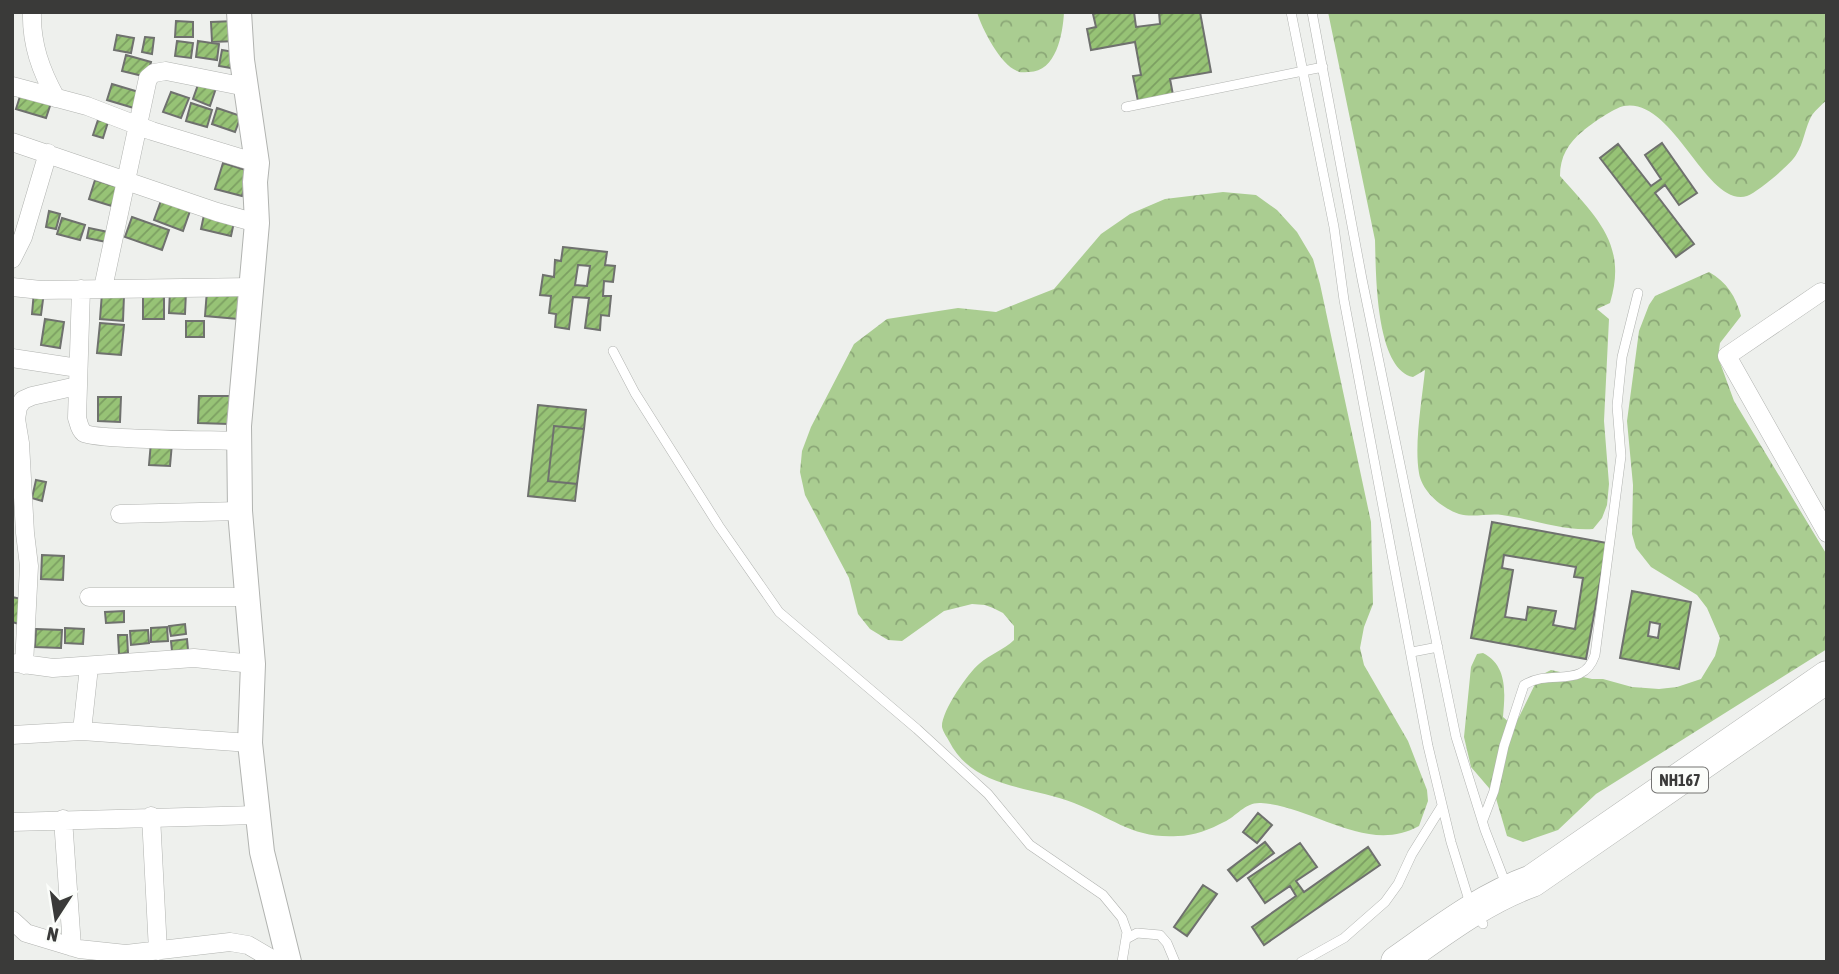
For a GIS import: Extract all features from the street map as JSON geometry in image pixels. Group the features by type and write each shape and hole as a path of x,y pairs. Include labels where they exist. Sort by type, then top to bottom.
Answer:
{"highway":[{"name":"NH167","path":"1397,962 1478,917 1827,677"},
{"name":"NH167","path":"1429,962 1478,917"}],"street":[{"path":"32,12 35,48 42,71 56,98"},
{"path":"239,12 257,163 257,223 239,441 240,511 253,664 250,743 262,852 289,962"},
{"path":"103,288 148,78 154,72 166,71 246,87"},
{"path":"12,86 87,106 138,127 257,163"},
{"path":"12,142 217,212 257,223"},
{"path":"12,259 23,237 48,153"},
{"path":"12,287 41,290 252,287"},
{"path":"81,289 77,418 80,429 85,434 239,441"},
{"path":"1821,292 1727,356 1827,533"},
{"path":"12,358 78,377"},
{"path":"78,377 23,400 18,407 16,419 29,566 18,664 53,668 89,667 144,660 194,658 253,664"},
{"path":"120,514 240,511"},
{"path":"89,597 247,597"},
{"path":"82,731 89,667"},
{"path":"12,735 82,731 250,743"},
{"path":"12,822 257,815"},
{"path":"151,816 168,954"},
{"path":"63,819 72,947"},
{"path":"12,920 19,934 72,947 126,954 168,954 230,942 248,945 277,962"}],"lane":[{"path":"1291,12 1334,227 1344,300 1428,746 1442,806 1478,917"},
{"path":"1312,12 1362,279 1456,737 1483,820 1518,890"},
{"path":"1126,107 1323,67"},
{"path":"1483,820 1524,685 1542,677 1582,674 1591,668 1595,655 1622,456 1617,406 1622,357 1639,293"},
{"path":"613,351 656,427 719,526 779,612 917,729 988,794 1030,845 1102,895 1122,918 1127,932 1122,962"},
{"path":"1412,652 1438,647"},
{"path":"1301,962 1344,938 1385,902 1442,806"},
{"path":"1126,939 1137,933 1160,935 1167,943 1175,962"}],"green space":[{"path":"977,12 1064,12 1056,51 1038,71 1018,72 1004,61 993,45"},
{"path":"1328,12 1827,12 1827,100 1812,115 1793,159 1752,194 1732,195 1718,186 1659,118 1642,108 1624,106 1609,113 1591,124 1566,151 1560,176 1586,205 1605,233 1615,264 1610,303 1597,309 1609,319 1604,421 1609,484 1607,505 1602,518 1593,529 1559,527 1502,515 1459,514 1446,508 1424,487 1419,473 1417,449 1425,370 1413,377 1400,370 1391,357 1385,338 1377,295 1375,240"},
{"path":"1223,192 1256,195 1277,210 1297,232 1313,259 1320,284 1371,522 1373,604 1364,627 1360,648 1364,665 1408,741 1427,790 1428,801 1419,826 1399,833 1380,835 1360,832 1281,806 1255,803 1208,830 1178,836 1148,834 1074,803 1004,784 973,769 959,757 949,741 943,731 943,720 956,693 974,669 1014,640 1014,626 1003,613 985,605 972,604 944,611 902,641 888,640 870,629 858,614 849,578 805,495 800,472 802,451 811,427 854,344 887,319 958,308 996,312 1054,289 1101,234 1130,214 1165,199"},
{"path":"1709,272 1721,280 1730,291 1741,316 1720,343 1718,357 1734,401 1827,555 1827,649 1596,794 1558,830 1523,842 1507,836 1495,795 1471,767 1464,737 1471,667 1477,654 1483,653 1491,658 1501,673 1504,690 1503,717 1510,723 1519,717 1539,676 1551,670 1632,687 1659,689 1677,687 1701,679 1715,656 1720,638 1707,608 1697,595 1651,567 1636,548 1632,534 1633,485 1627,421 1639,331 1649,305 1655,296"}],"building":[{"path":"1134,12 1136,27 1160,24 1159,12 1200,12 1211,72 1170,79 1173,95 1138,101 1133,76 1141,75 1135,42 1091,50 1087,29 1096,27 1093,14"},
{"path":"176,21 193,22 193,37 175,37"},
{"path":"235,21 236,41 212,42 211,22"},
{"path":"117,35 134,38 131,53 114,50"},
{"path":"145,37 154,38 152,54 142,52"},
{"path":"177,41 193,43 191,58 175,56"},
{"path":"198,41 219,44 217,60 196,57"},
{"path":"222,50 234,52 231,68 219,66"},
{"path":"126,55 151,62 147,77 122,71"},
{"path":"200,79 217,85 210,106 193,99"},
{"path":"112,84 142,93 137,109 107,100"},
{"path":"22,90 52,100 46,118 16,109"},
{"path":"171,92 189,98 181,118 163,112"},
{"path":"191,103 212,110 207,127 186,121"},
{"path":"217,108 241,116 235,132 212,124"},
{"path":"98,120 108,122 103,138 93,135"},
{"path":"1662,143 1697,193 1679,205 1665,185 1655,193 1694,244 1676,257 1600,158 1618,144 1651,186 1661,179 1645,155"},
{"path":"223,163 249,171 242,196 215,189"},
{"path":"95,180 121,188 115,207 89,199"},
{"path":"162,198 191,208 183,231 154,220"},
{"path":"49,211 60,214 56,229 46,227"},
{"path":"204,215 234,222 231,236 201,229"},
{"path":"132,217 169,230 162,250 125,237"},
{"path":"62,218 85,225 80,240 57,234"},
{"path":"89,228 113,233 111,243 87,238"},
{"path":"563,247 607,252 605,265 615,266 613,282 604,281 603,296 611,296 609,316 601,315 600,330 585,328 589,298 573,297 569,329 555,327 556,314 549,313 551,296 540,295 543,275 554,277 555,260 561,261","holes":["578,265 590,266 587,286 575,285"]},
{"path":"170,290 186,291 185,314 169,313"},
{"path":"207,290 241,293 238,319 205,316"},
{"path":"34,291 44,292 41,315 32,314"},
{"path":"143,292 164,292 164,319 143,319"},
{"path":"102,293 124,295 123,321 100,319"},
{"path":"45,319 64,322 60,348 41,345"},
{"path":"186,321 204,321 204,337 186,337"},
{"path":"100,323 124,325 121,355 97,353"},
{"path":"199,396 230,396 229,424 198,423"},
{"path":"98,397 121,397 120,422 98,421"},
{"path":"538,405 586,410 584,429 554,426 548,481 577,484 575,501 528,496"},
{"path":"554,426 584,429 577,484 548,481"},
{"path":"151,442 172,443 170,466 149,465"},
{"path":"36,480 46,482 42,501 32,498"},
{"path":"1492,522 1607,543 1586,659 1471,638","holes":["1504,555 1576,567 1574,577 1583,578 1575,629 1553,625 1556,611 1528,607 1526,620 1505,617 1513,570 1502,568"]},
{"path":"42,555 64,556 63,580 41,579"},
{"path":"1632,591 1691,602 1679,669 1620,658","holes":["1650,622 1660,624 1658,638 1648,636"]},
{"path":"12,597 26,600 19,624 12,622"},
{"path":"124,611 124,622 106,623 105,612"},
{"path":"185,624 186,634 171,636 169,626"},
{"path":"167,627 168,641 151,642 151,628"},
{"path":"65,628 84,629 83,644 65,643"},
{"path":"36,629 62,630 61,648 35,647"},
{"path":"148,630 149,643 131,645 130,631"},
{"path":"118,635 127,635 128,653 119,654"},
{"path":"187,639 188,650 172,651 171,641"},
{"path":"1258,813 1272,825 1257,843 1243,832"},
{"path":"1265,842 1274,853 1237,881 1228,870"},
{"path":"1300,843 1317,867 1296,881 1304,892 1368,847 1380,865 1264,945 1252,927 1296,896 1290,886 1265,903 1248,878"},
{"path":"1203,885 1217,894 1187,936 1174,927"}]}
